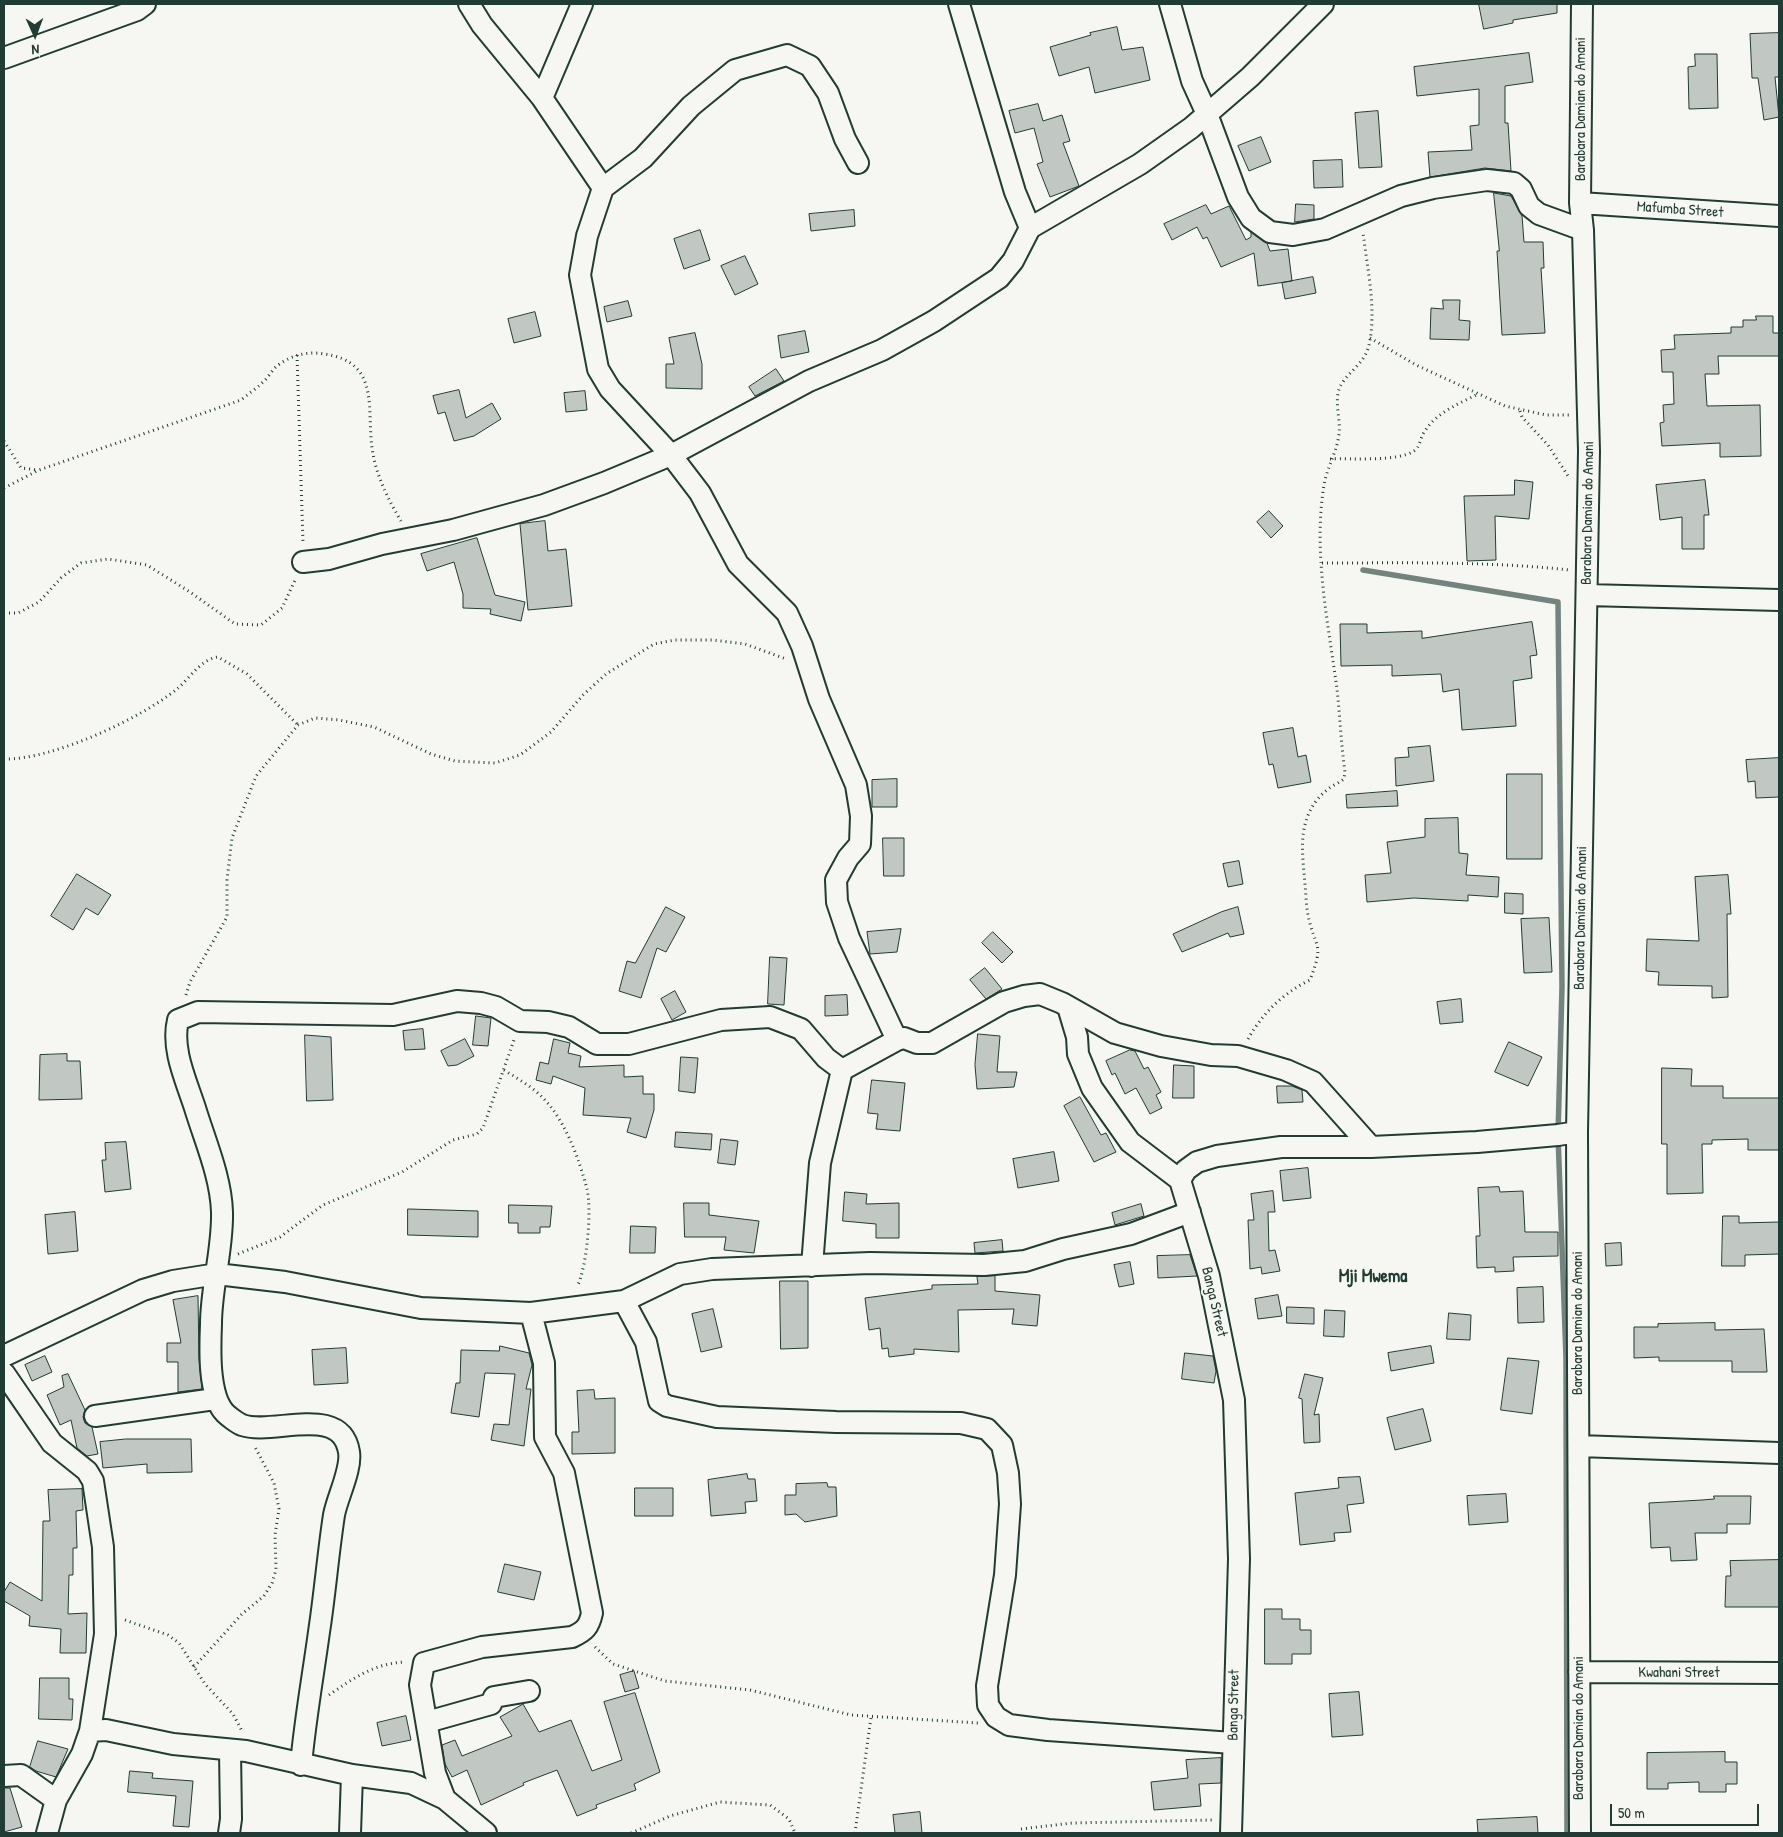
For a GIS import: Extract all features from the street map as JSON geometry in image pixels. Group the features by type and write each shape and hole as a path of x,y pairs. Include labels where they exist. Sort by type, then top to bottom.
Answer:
{"street":[{"path":"4,58 137,10 145,4"},
{"path":"469,4 482,26 542,98 603,188"},
{"path":"542,98 582,4"},
{"path":"959,4 1016,192 1030,228"},
{"path":"1170,4 1192,81 1207,114 1238,197 1251,218 1270,232 1293,235 1325,229 1401,196 1433,188 1486,180 1514,183 1521,189 1529,206 1539,214 1583,230"},
{"path":"303,562 329,559 382,544 453,530 544,505 671,455 809,381 882,350 955,308 999,278 1013,261 1030,228 1140,164 1191,128 1250,77 1323,4"},
{"name":"Barabara Damian do Amani","path":"1580,1833 1577,1132 1588,573 1588,416 1583,230 1580,203 1582,4"},
{"path":"858,163 845,139 828,93 810,66 787,55 735,70 691,106 643,158 603,188 587,236 580,275 598,369 610,389 671,455 700,493 738,564 786,613 802,646 819,699 856,785 861,816 860,844 848,858 836,880 837,902 849,938 897,1040"},
{"name":"Mafumba Street","path":"1580,203 1779,216"},
{"path":"1587,595 1779,600"},
{"path":"812,1266 820,1163 842,1070 897,1040 904,1038 917,1043 932,1043 944,1038 986,1010 1024,996 1040,994 1115,1033 1211,1055 1238,1056 1286,1070 1313,1082 1371,1146"},
{"path":"302,1765 306,1711 315,1664 334,1514 350,1453 343,1437 332,1427 306,1424 271,1427 242,1425 225,1413 216,1399 211,1305 220,1274 222,1213 219,1189 180,1063 174,1035 178,1020 198,1012 393,1015 457,1001 481,1002 496,1007 520,1021 548,1022 569,1027 597,1044 629,1044 721,1020 748,1016 770,1017 801,1029 826,1058 842,1070"},
{"path":"1068,1007 1080,1061 1092,1088 1130,1142 1180,1180 1186,1170 1197,1162 1217,1156 1281,1147 1371,1146 1486,1141 1577,1132"},
{"name":"Banga Street","path":"1180,1180 1212,1286 1234,1400 1238,1559 1231,1826"},
{"path":"4,1356 143,1290 173,1281 220,1274 285,1282 422,1308 531,1313 624,1301 680,1274 712,1269 870,1263 984,1266 1025,1261 1063,1249 1131,1234 1190,1212"},
{"path":"624,1301 646,1342 659,1401 667,1406 717,1417 836,1422 961,1423 987,1429 1002,1445 1008,1481 1008,1544 1005,1575 987,1686 988,1705 996,1717 1009,1725 1118,1736 1233,1743"},
{"path":"445,1799 435,1773 420,1685 424,1662 482,1647 572,1637 584,1632 590,1625 592,1613 564,1473 546,1437 544,1363 531,1313"},
{"path":"4,1373 52,1443 87,1471 93,1481 103,1547 105,1634 90,1731 82,1754 56,1800 47,1833"},
{"path":"95,1416 216,1399"},
{"path":"1579,1446 1779,1454"},
{"name":"Kwahani Street","path":"1579,1672 1779,1673"},
{"path":"427,1722 491,1704 494,1696 529,1691"},
{"path":"90,1731 106,1730 130,1733 173,1744 238,1751 352,1775 411,1783 445,1799 486,1833"},
{"path":"229,1833 238,1751"},
{"path":"350,1833 352,1775"},
{"path":"4,1776 21,1776 56,1800"}],"path":[{"path":"1238,1056 1262,1017 1293,988 1310,980 1319,956 1318,945 1308,915 1302,865 1302,834 1306,817 1328,789 1344,779 1345,772 1341,724 1327,627 1322,564 1321,511 1330,459 1339,434 1338,398 1341,386 1359,366 1369,347 1371,322 1361,214"},
{"path":"1370,338 1416,365 1520,411 1546,415 1588,416"},
{"path":"4,488 39,470 241,400 262,384 277,366 297,355 315,352 342,356 350,361 365,379 370,397 373,455 390,503 411,539"},
{"path":"4,613 18,613 39,602 61,578 81,564 108,559 147,566 190,592 235,624 261,624 282,608 303,562 297,355"},
{"path":"1330,459 1403,456 1416,450 1424,431 1440,416 1456,405 1478,394"},
{"path":"1520,411 1522,417 1548,445 1588,508"},
{"path":"4,441 21,468 39,470"},
{"path":"1322,564 1453,562 1528,566 1588,573"},
{"path":"178,1020 190,982 227,917 227,880 232,838 256,776 298,725 315,718 339,720 374,727 431,754 455,761 495,763 520,755 536,744 551,732 583,695 606,674 654,644 674,640 713,640 745,644 810,668"},
{"path":"4,759 40,755 134,717 176,690 208,658 218,657 247,674 298,725"},
{"path":"220,1274 236,1255 280,1237 323,1206 402,1172 453,1140 477,1134 483,1128 520,1021"},
{"path":"504,1070 531,1087 546,1100 556,1114 569,1139 587,1190 586,1257 581,1279 565,1309"},
{"path":"194,1667 209,1654 242,1614 264,1596 272,1583 276,1570 275,1535 279,1509 274,1483 242,1425"},
{"path":"105,1612 168,1635 179,1643 205,1684 233,1714 242,1731 238,1751"},
{"path":"590,1625 592,1643 613,1664 665,1681 750,1690 851,1715 1009,1725"},
{"path":"306,1711 368,1671 385,1664 424,1662"},
{"path":"855,1833 871,1717"},
{"path":"631,1833 670,1816 720,1802 770,1805 789,1819 795,1833"},
{"path":"1021,1829 1072,1822 1231,1826"}],"building":[{"path":"1479,4 1557,4 1557,13 1513,20 1513,23 1484,29"},
{"path":"1117,27 1122,50 1143,47 1150,80 1095,93 1089,67 1059,76 1050,47 1091,35 1090,33"},
{"path":"1779,33 1779,77 1775,77 1779,117 1764,120 1758,78 1752,78 1750,34"},
{"path":"1529,53 1533,82 1505,86 1505,123 1508,123 1511,171 1485,168 1430,177 1428,152 1472,150 1470,126 1479,125 1479,89 1417,96 1414,67"},
{"path":"1695,54 1717,54 1718,108 1689,109 1688,67 1695,66"},
{"path":"1038,104 1043,121 1062,115 1070,141 1063,143 1079,186 1050,197 1037,164 1043,162 1034,128 1015,133 1009,111"},
{"path":"1378,111 1382,167 1359,168 1355,113"},
{"path":"1261,137 1271,162 1249,171 1238,146"},
{"path":"1342,160 1343,187 1314,188 1313,161"},
{"path":"1494,193 1511,196 1522,216 1524,242 1543,242 1544,268 1541,268 1545,333 1502,335 1497,251 1499,251"},
{"path":"1296,204 1314,205 1314,219 1295,222"},
{"path":"1206,205 1211,214 1229,206 1246,240 1251,237 1251,232 1267,243 1270,251 1288,249 1292,281 1258,286 1254,253 1221,267 1207,237 1203,239 1197,227 1172,240 1164,224"},
{"path":"854,210 855,226 811,231 809,214"},
{"path":"700,230 710,260 684,269 674,239"},
{"path":"745,256 758,284 735,295 721,266"},
{"path":"1313,277 1316,293 1285,299 1282,283"},
{"path":"1443,300 1460,300 1459,320 1470,321 1469,340 1430,339 1431,308 1443,309"},
{"path":"628,301 632,316 607,322 604,307"},
{"path":"535,312 541,336 514,343 508,319"},
{"path":"1756,316 1773,316 1773,333 1779,333 1779,356 1718,356 1719,374 1705,374 1707,406 1760,405 1761,456 1720,457 1720,443 1662,446 1660,423 1664,422 1663,405 1674,404 1673,372 1662,372 1661,350 1675,349 1674,335 1731,333 1731,327 1743,327 1743,320 1756,320"},
{"path":"805,331 809,352 781,358 778,336"},
{"path":"695,333 702,364 702,389 666,388 666,364 674,364 669,338"},
{"path":"776,369 784,381 755,396 749,387"},
{"path":"459,390 466,418 492,403 501,419 474,436 454,441 445,412 438,414 433,396"},
{"path":"585,391 587,410 566,412 564,393"},
{"path":"1515,480 1533,482 1529,519 1495,516 1496,560 1467,561 1464,496 1514,495"},
{"path":"1705,480 1709,515 1704,515 1704,549 1682,549 1682,517 1660,520 1656,485"},
{"path":"1269,511 1283,526 1271,538 1257,522"},
{"path":"545,521 548,551 566,549 572,606 528,610 520,524"},
{"path":"477,538 495,595 525,602 521,621 490,614 491,609 463,608 463,594 454,562 427,571 421,554"},
{"path":"1532,622 1537,655 1530,656 1532,678 1513,681 1516,726 1462,730 1459,689 1443,692 1441,674 1392,676 1392,665 1341,666 1340,624 1367,624 1367,633 1422,631 1422,638"},
{"path":"1293,728 1298,757 1306,755 1311,782 1278,788 1273,764 1269,765 1263,733"},
{"path":"1430,746 1434,781 1396,786 1395,758 1409,757 1408,748"},
{"path":"1779,758 1779,797 1756,798 1755,781 1748,782 1746,760"},
{"path":"1507,774 1542,774 1542,859 1507,859"},
{"path":"897,779 897,807 872,807 872,780"},
{"path":"1397,791 1398,806 1347,808 1346,795"},
{"path":"1458,818 1459,853 1468,854 1466,875 1499,877 1498,897 1468,895 1468,901 1414,898 1367,902 1365,875 1391,873 1387,842 1425,837 1425,819"},
{"path":"883,838 904,838 904,876 884,876"},
{"path":"1239,861 1243,884 1228,887 1223,864"},
{"path":"77,874 111,895 98,915 86,908 73,930 51,916"},
{"path":"1728,875 1731,914 1727,914 1728,997 1712,998 1712,986 1658,985 1659,972 1646,971 1647,939 1699,941 1695,877"},
{"path":"1505,893 1523,894 1523,914 1505,913"},
{"path":"666,907 685,917 666,952 657,948 641,998 619,991 627,961 635,963"},
{"path":"1238,907 1244,934 1230,937 1228,933 1182,952 1173,934 1221,912"},
{"path":"1549,918 1552,972 1524,973 1521,919"},
{"path":"901,929 897,952 870,954 867,932"},
{"path":"993,932 1013,952 1002,963 982,943"},
{"path":"770,957 787,958 784,1005 768,1004"},
{"path":"985,968 1002,989 986,999 970,980"},
{"path":"675,991 686,1012 672,1020 661,999"},
{"path":"847,995 848,1015 825,1016 825,996"},
{"path":"1461,999 1463,1022 1440,1024 1437,1002"},
{"path":"476,1016 491,1018 488,1046 473,1045"},
{"path":"423,1029 425,1049 405,1050 403,1031"},
{"path":"978,1034 1000,1036 997,1072 1017,1072 1014,1087 977,1089 975,1065"},
{"path":"305,1035 331,1037 333,1100 307,1101"},
{"path":"465,1039 474,1056 457,1065 448,1066 441,1051"},
{"path":"554,1039 570,1043 568,1053 581,1056 579,1067 624,1065 624,1077 643,1076 643,1094 654,1094 654,1110 646,1138 627,1132 631,1118 583,1115 585,1088 553,1076 551,1084 536,1080 540,1062 548,1064"},
{"path":"1509,1042 1542,1057 1528,1086 1495,1072"},
{"path":"1130,1050 1135,1051 1144,1069 1148,1067 1161,1092 1156,1095 1162,1108 1150,1114 1136,1088 1125,1094 1115,1073 1112,1075 1106,1061"},
{"path":"67,1054 67,1061 80,1061 82,1099 39,1100 40,1055"},
{"path":"681,1057 698,1058 695,1093 679,1091"},
{"path":"1174,1065 1194,1066 1194,1098 1173,1098"},
{"path":"1662,1068 1692,1069 1691,1086 1723,1086 1723,1098 1779,1098 1779,1150 1748,1150 1748,1139 1712,1140 1712,1144 1702,1144 1703,1193 1667,1194 1667,1144 1662,1144"},
{"path":"872,1080 905,1083 900,1131 876,1129 878,1114 868,1113"},
{"path":"1277,1086 1292,1086 1302,1090 1303,1102 1278,1103"},
{"path":"1080,1097 1101,1135 1106,1133 1116,1152 1094,1162 1064,1106"},
{"path":"676,1132 712,1134 711,1150 675,1147"},
{"path":"721,1139 738,1141 735,1165 718,1163"},
{"path":"126,1142 131,1189 105,1192 102,1160 106,1160 105,1143"},
{"path":"1054,1152 1059,1181 1018,1188 1013,1159"},
{"path":"1308,1168 1311,1198 1283,1201 1280,1171"},
{"path":"1499,1187 1500,1192 1523,1191 1525,1232 1558,1232 1558,1256 1513,1257 1514,1271 1495,1272 1495,1267 1477,1268 1476,1236 1480,1236 1478,1188"},
{"path":"1273,1191 1275,1212 1268,1212 1269,1251 1275,1250 1280,1271 1262,1274 1261,1267 1250,1269 1248,1220 1254,1220 1251,1194"},
{"path":"845,1192 867,1194 866,1204 899,1203 899,1238 876,1238 876,1224 843,1221"},
{"path":"684,1203 709,1203 709,1215 759,1221 754,1253 724,1250 726,1237 685,1237"},
{"path":"1141,1204 1144,1216 1115,1225 1112,1213"},
{"path":"509,1205 552,1206 550,1227 540,1227 540,1233 518,1233 518,1223 509,1223"},
{"path":"408,1209 478,1211 478,1237 408,1235"},
{"path":"75,1212 78,1251 48,1254 45,1215"},
{"path":"1723,1216 1739,1216 1739,1223 1779,1222 1779,1254 1745,1255 1745,1266 1722,1266"},
{"path":"631,1226 656,1227 655,1253 630,1253"},
{"path":"1002,1240 1003,1251 975,1253 974,1243"},
{"path":"1621,1243 1622,1265 1606,1266 1605,1244"},
{"path":"1190,1255 1197,1276 1158,1278 1157,1256"},
{"path":"1130,1262 1134,1284 1119,1287 1114,1265"},
{"path":"995,1276 995,1291 1040,1295 1037,1326 1012,1324 1014,1309 958,1310 959,1352 914,1349 914,1354 889,1357 888,1348 882,1349 880,1328 869,1330 865,1298 932,1289 932,1285 978,1284 977,1277"},
{"path":"780,1281 808,1281 808,1348 781,1349"},
{"path":"1543,1287 1544,1322 1518,1323 1517,1288"},
{"path":"1278,1295 1282,1316 1258,1319 1255,1299"},
{"path":"198,1296 199,1359 202,1389 178,1392 178,1362 167,1362 167,1343 181,1343 173,1300"},
{"path":"1287,1307 1314,1308 1314,1324 1287,1323"},
{"path":"713,1309 722,1347 701,1352 692,1314"},
{"path":"1325,1310 1345,1311 1344,1337 1324,1336"},
{"path":"1449,1313 1471,1315 1470,1340 1447,1339"},
{"path":"1715,1323 1715,1330 1764,1329 1767,1372 1732,1372 1732,1361 1659,1361 1659,1357 1634,1358 1634,1327 1658,1327 1658,1324"},
{"path":"500,1346 529,1353 532,1365 526,1389 531,1389 524,1446 491,1440 494,1424 509,1425 515,1374 485,1373 479,1417 451,1413 456,1383 460,1383 461,1350 499,1351"},
{"path":"1431,1346 1434,1363 1391,1371 1388,1353"},
{"path":"346,1348 348,1383 314,1385 312,1350"},
{"path":"1185,1353 1213,1356 1216,1371 1214,1383 1182,1379"},
{"path":"45,1356 52,1372 32,1381 25,1365"},
{"path":"1508,1358 1539,1361 1532,1414 1501,1410"},
{"path":"68,1374 85,1410 83,1417 85,1423 92,1427 98,1454 87,1456 77,1448 71,1420 60,1425 47,1395 64,1387 62,1376"},
{"path":"1305,1374 1323,1378 1314,1415 1319,1414 1320,1442 1304,1443 1302,1399 1299,1398"},
{"path":"594,1390 595,1399 615,1398 615,1453 572,1454 572,1432 579,1432 577,1391"},
{"path":"1423,1409 1431,1441 1395,1450 1387,1418"},
{"path":"126,1439 191,1439 192,1472 147,1473 147,1464 103,1468 100,1442"},
{"path":"747,1474 748,1479 755,1479 757,1501 745,1502 746,1513 711,1516 708,1480"},
{"path":"1360,1477 1364,1503 1347,1505 1351,1532 1334,1533 1335,1541 1300,1545 1295,1493 1339,1488 1338,1478"},
{"path":"827,1483 828,1487 836,1487 837,1516 805,1522 796,1514 785,1515 785,1495 796,1495 796,1484"},
{"path":"635,1488 673,1488 673,1516 635,1516"},
{"path":"82,1489 83,1510 76,1511 77,1548 73,1548 73,1575 69,1575 68,1614 87,1613 86,1653 60,1653 61,1629 29,1626 30,1616 4,1601 4,1592 10,1582 42,1601 43,1521 50,1521 48,1490"},
{"path":"1506,1494 1508,1522 1469,1525 1467,1496"},
{"path":"1714,1496 1751,1496 1750,1524 1727,1524 1727,1533 1695,1533 1697,1560 1671,1561 1670,1547 1651,1548 1649,1503 1714,1499"},
{"path":"1779,1560 1779,1607 1725,1607 1726,1576 1731,1576 1730,1561"},
{"path":"505,1564 541,1572 534,1600 498,1592"},
{"path":"1265,1609 1282,1609 1282,1619 1300,1619 1300,1630 1311,1630 1311,1654 1292,1654 1292,1664 1265,1664"},
{"path":"634,1671 639,1688 625,1692 620,1675"},
{"path":"40,1678 69,1678 69,1699 73,1699 72,1720 39,1719"},
{"path":"1359,1692 1363,1735 1332,1737 1329,1694"},
{"path":"635,1693 660,1772 634,1784 636,1790 596,1805 597,1808 577,1816 557,1770 523,1783 524,1785 481,1805 467,1770 452,1777 445,1764 442,1745 455,1740 462,1756 512,1736 500,1717 523,1704 539,1732 571,1720 592,1771 622,1760 604,1702"},
{"path":"406,1716 411,1740 382,1746 377,1723"},
{"path":"38,1741 68,1749 56,1777 36,1771 30,1767"},
{"path":"1725,1752 1725,1762 1737,1762 1737,1784 1726,1784 1726,1792 1699,1792 1699,1782 1668,1783 1668,1789 1647,1789 1647,1753"},
{"path":"1221,1758 1221,1783 1199,1784 1201,1806 1154,1810 1151,1782 1188,1778 1186,1760"},
{"path":"130,1771 153,1773 152,1778 193,1781 189,1827 173,1826 176,1796 128,1792"},
{"path":"4,1788 10,1788 22,1827 4,1832"},
{"path":"920,1812 922,1833 895,1833 893,1815"},
{"path":"1537,1817 1538,1833 1478,1833 1477,1820"}],"waterway":[{"path":"1363,570 1558,602 1562,987 1558,1135 1566,1358 1567,1833"}],"district":[{"name":"Mji Mwema","path":"1373,1277"}]}
